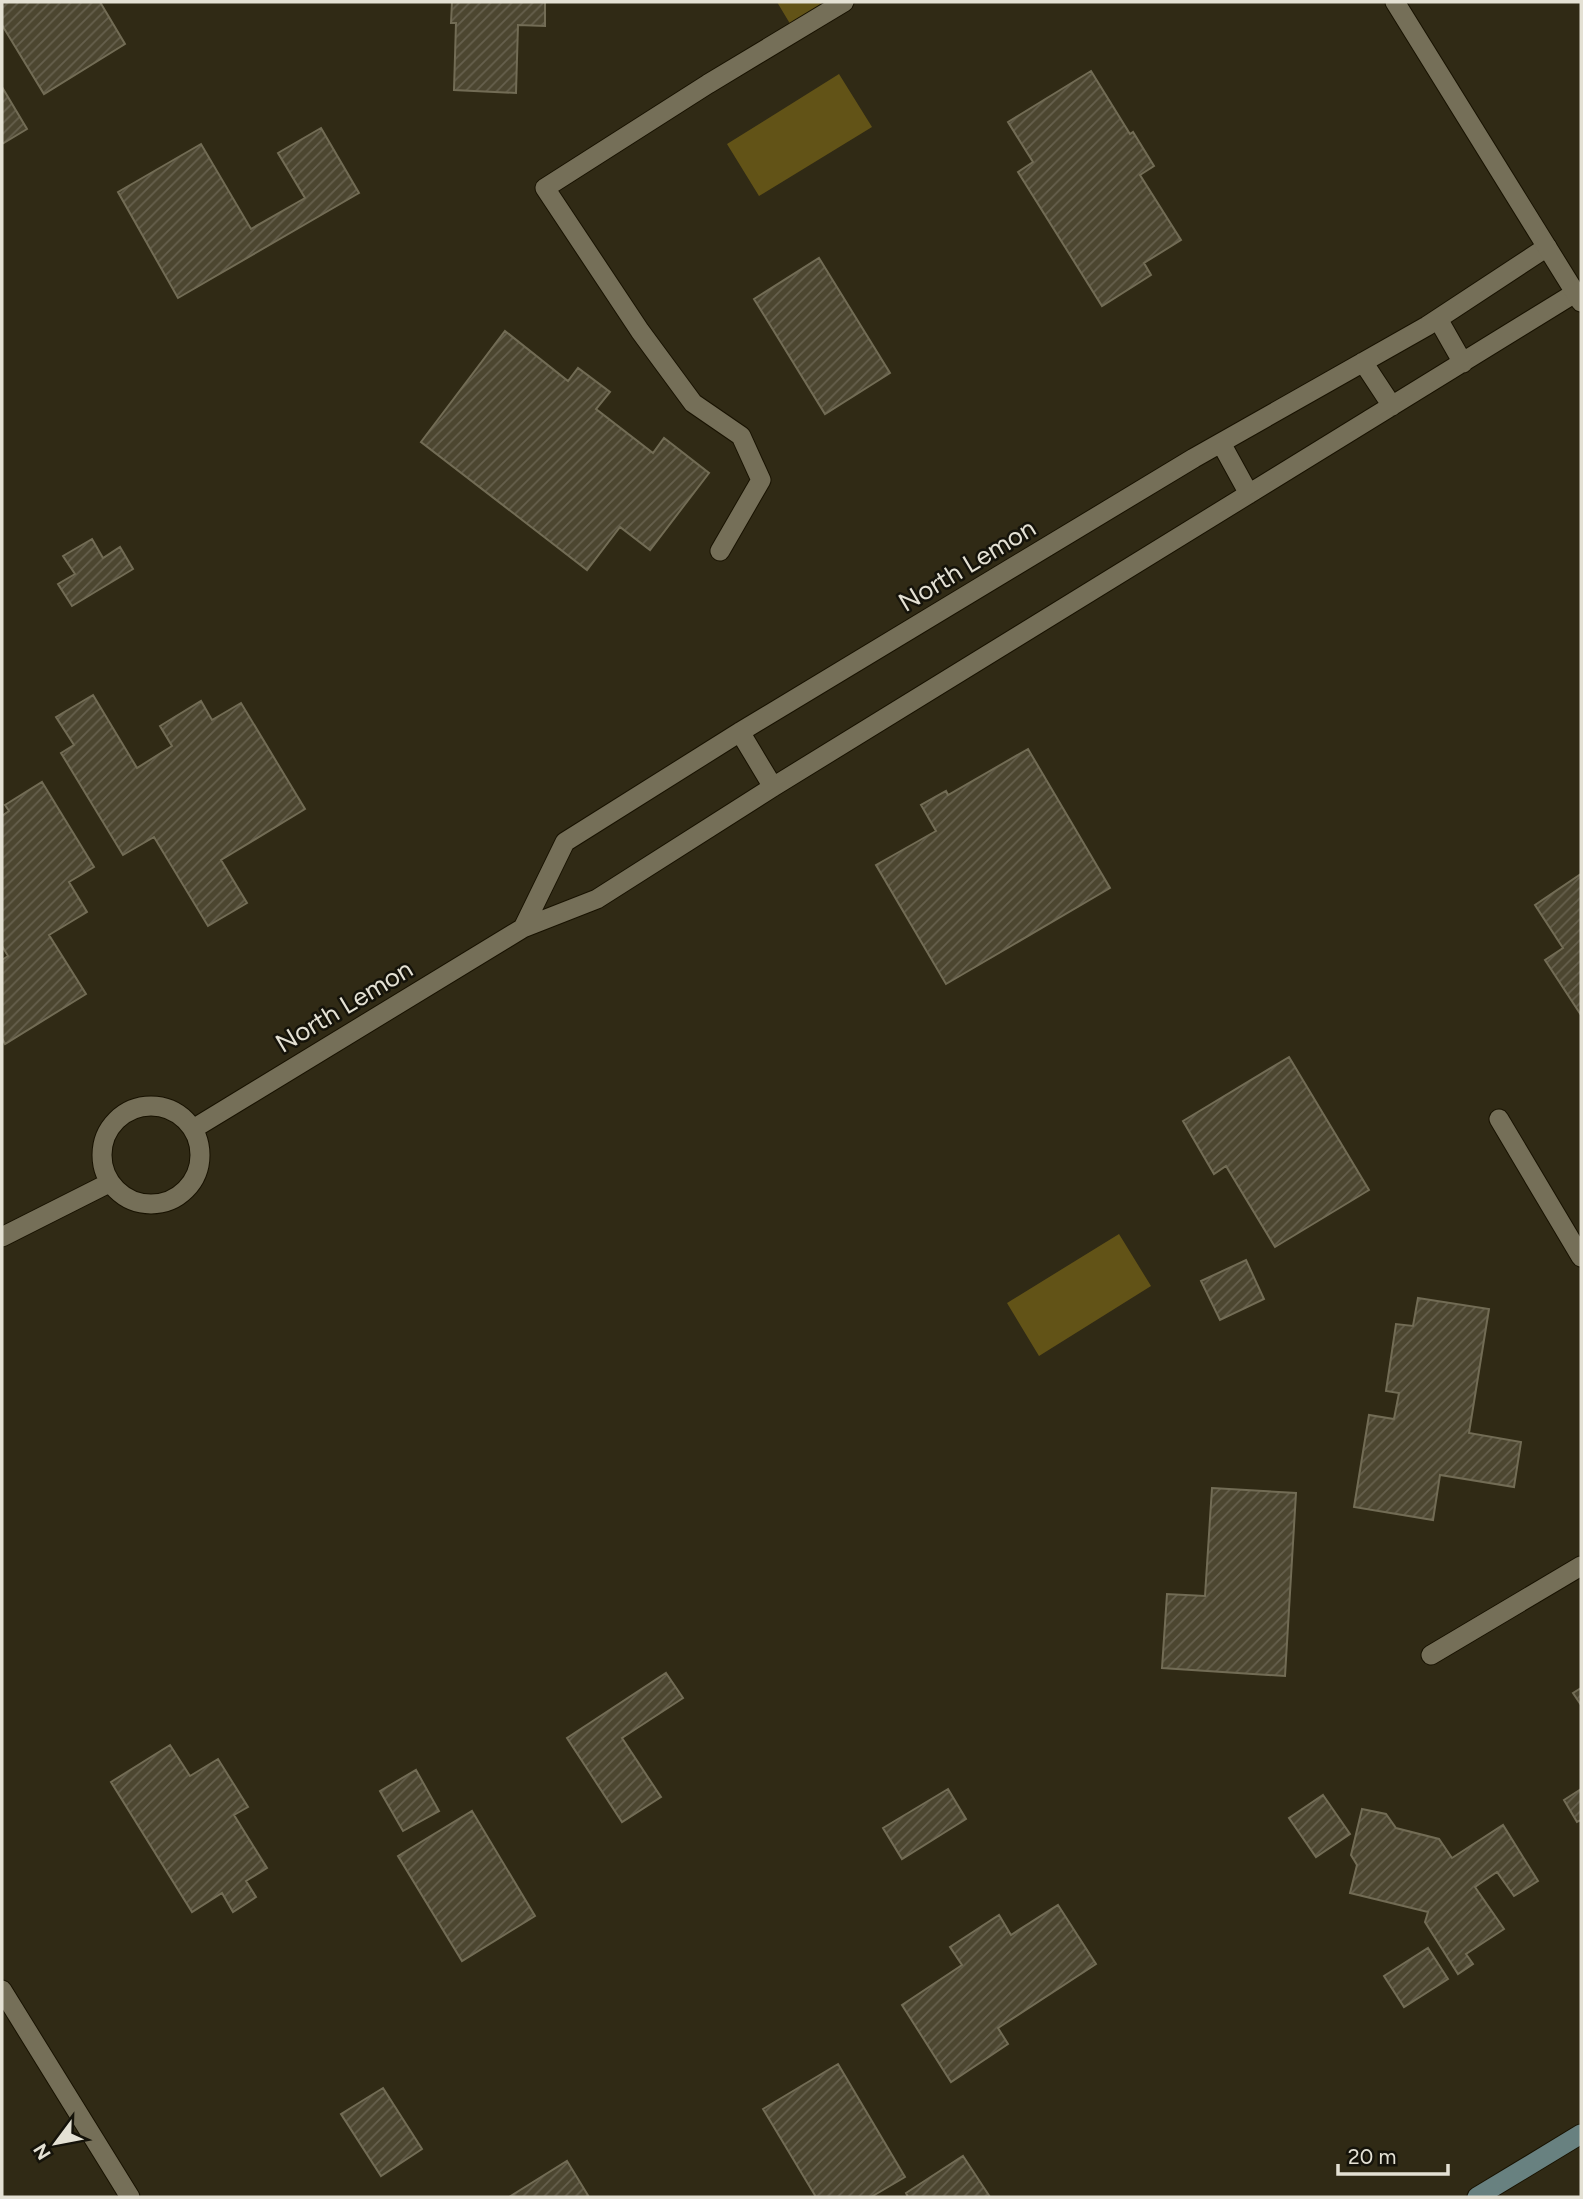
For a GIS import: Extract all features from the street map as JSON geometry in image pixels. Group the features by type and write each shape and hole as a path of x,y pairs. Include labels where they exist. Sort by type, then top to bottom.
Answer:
{"main road":[{"path":"1477,2197 1581,2134"}],"street":[{"path":"720,551 761,480 741,436 693,404 640,331 545,188 708,84 844,2"},
{"path":"1395,2 1578,298"},
{"name":"North Lemon","path":"523,928 565,842 740,732 1222,443 1437,319 1547,247"},
{"name":"North Lemon","path":"193,1129 523,928 597,899 773,787 1392,405 1578,298"},
{"path":"1437,319 1463,363"},
{"path":"1363,362 1392,405"},
{"path":"1222,443 1249,494"},
{"path":"740,732 773,787"},
{"path":"146,1106 164,1107 180,1115 193,1129 200,1145 200,1163 193,1181 180,1195 163,1204 143,1205 125,1198 109,1184 103,1167 102,1146 110,1126 126,1112 146,1106"},
{"path":"1499,1119 1581,1257"},
{"path":"2,1237 109,1184"},
{"path":"1431,1656 1581,1566"},
{"path":"2,1990 130,2197"}],"shaded area":[{"path":"777,2 831,2 792,27"},
{"path":"839,74 872,127 759,196 727,144"},
{"path":"1119,1234 1151,1286 1039,1356 1007,1303"}],"building":[{"path":"2,2 100,2 125,44 44,94 2,25"},
{"path":"452,2 545,2 545,26 518,25 516,93 454,90 456,23 451,23"},
{"path":"1091,71 1130,134 1133,132 1154,166 1140,175 1181,240 1144,263 1151,275 1102,306 1018,172 1033,162 1008,122"},
{"path":"2,87 27,129 2,144"},
{"path":"321,128 359,193 178,298 118,192 201,144 251,229 305,198 278,153"},
{"path":"819,258 890,373 825,414 754,299"},
{"path":"505,331 568,381 578,368 610,392 596,409 653,453 664,438 709,473 650,550 620,527 587,570 421,442"},
{"path":"92,539 103,558 120,547 133,569 72,606 58,584 75,574 63,556"},
{"path":"93,695 137,768 172,746 160,726 201,701 212,720 241,703 305,809 221,860 247,903 208,926 154,837 123,855 61,753 74,745 56,717"},
{"path":"1028,749 1110,888 946,984 876,865 936,831 921,805 946,791 948,795"},
{"path":"42,782 94,867 69,882 87,912 49,935 86,994 5,1044 2,1038 2,960 8,956 2,946 2,816 9,811 5,805"},
{"path":"1581,874 1581,1015 1545,960 1563,948 1535,905"},
{"path":"1289,1057 1369,1190 1275,1247 1226,1166 1214,1174 1183,1121"},
{"path":"1246,1260 1264,1299 1220,1320 1201,1281"},
{"path":"1418,1298 1489,1309 1469,1433 1521,1442 1514,1487 1440,1475 1433,1520 1354,1507 1369,1415 1394,1419 1399,1393 1386,1391 1396,1324 1413,1326"},
{"path":"1212,1488 1296,1493 1285,1676 1162,1668 1167,1594 1205,1596"},
{"path":"666,1673 683,1698 622,1738 661,1797 622,1822 567,1738"},
{"path":"1581,1688 1581,1705 1573,1693"},
{"path":"170,1745 190,1776 218,1759 248,1807 234,1815 267,1868 246,1881 256,1897 233,1912 222,1893 192,1912 111,1782"},
{"path":"416,1770 439,1811 403,1831 380,1791"},
{"path":"948,1789 966,1819 902,1859 883,1828"},
{"path":"1581,1789 1581,1820 1577,1822 1564,1800"},
{"path":"1323,1795 1350,1834 1316,1857 1289,1818"},
{"path":"1362,1809 1386,1814 1396,1828 1439,1839 1452,1858 1503,1825 1538,1881 1514,1896 1497,1872 1475,1887 1504,1929 1466,1954 1473,1964 1458,1974 1425,1922 1428,1912 1350,1893 1357,1865 1351,1855"},
{"path":"472,1811 535,1916 462,1961 398,1856"},
{"path":"1058,1905 1096,1964 998,2028 1008,2044 951,2082 902,2005 962,1965 950,1947 999,1915 1011,1935"},
{"path":"1428,1948 1448,1979 1404,2007 1384,1976"},
{"path":"838,2064 905,2177 871,2197 816,2197 763,2109"},
{"path":"383,2088 422,2149 381,2176 341,2114"},
{"path":"963,2156 990,2197 908,2197 906,2193"},
{"path":"567,2161 589,2197 509,2197"}]}
